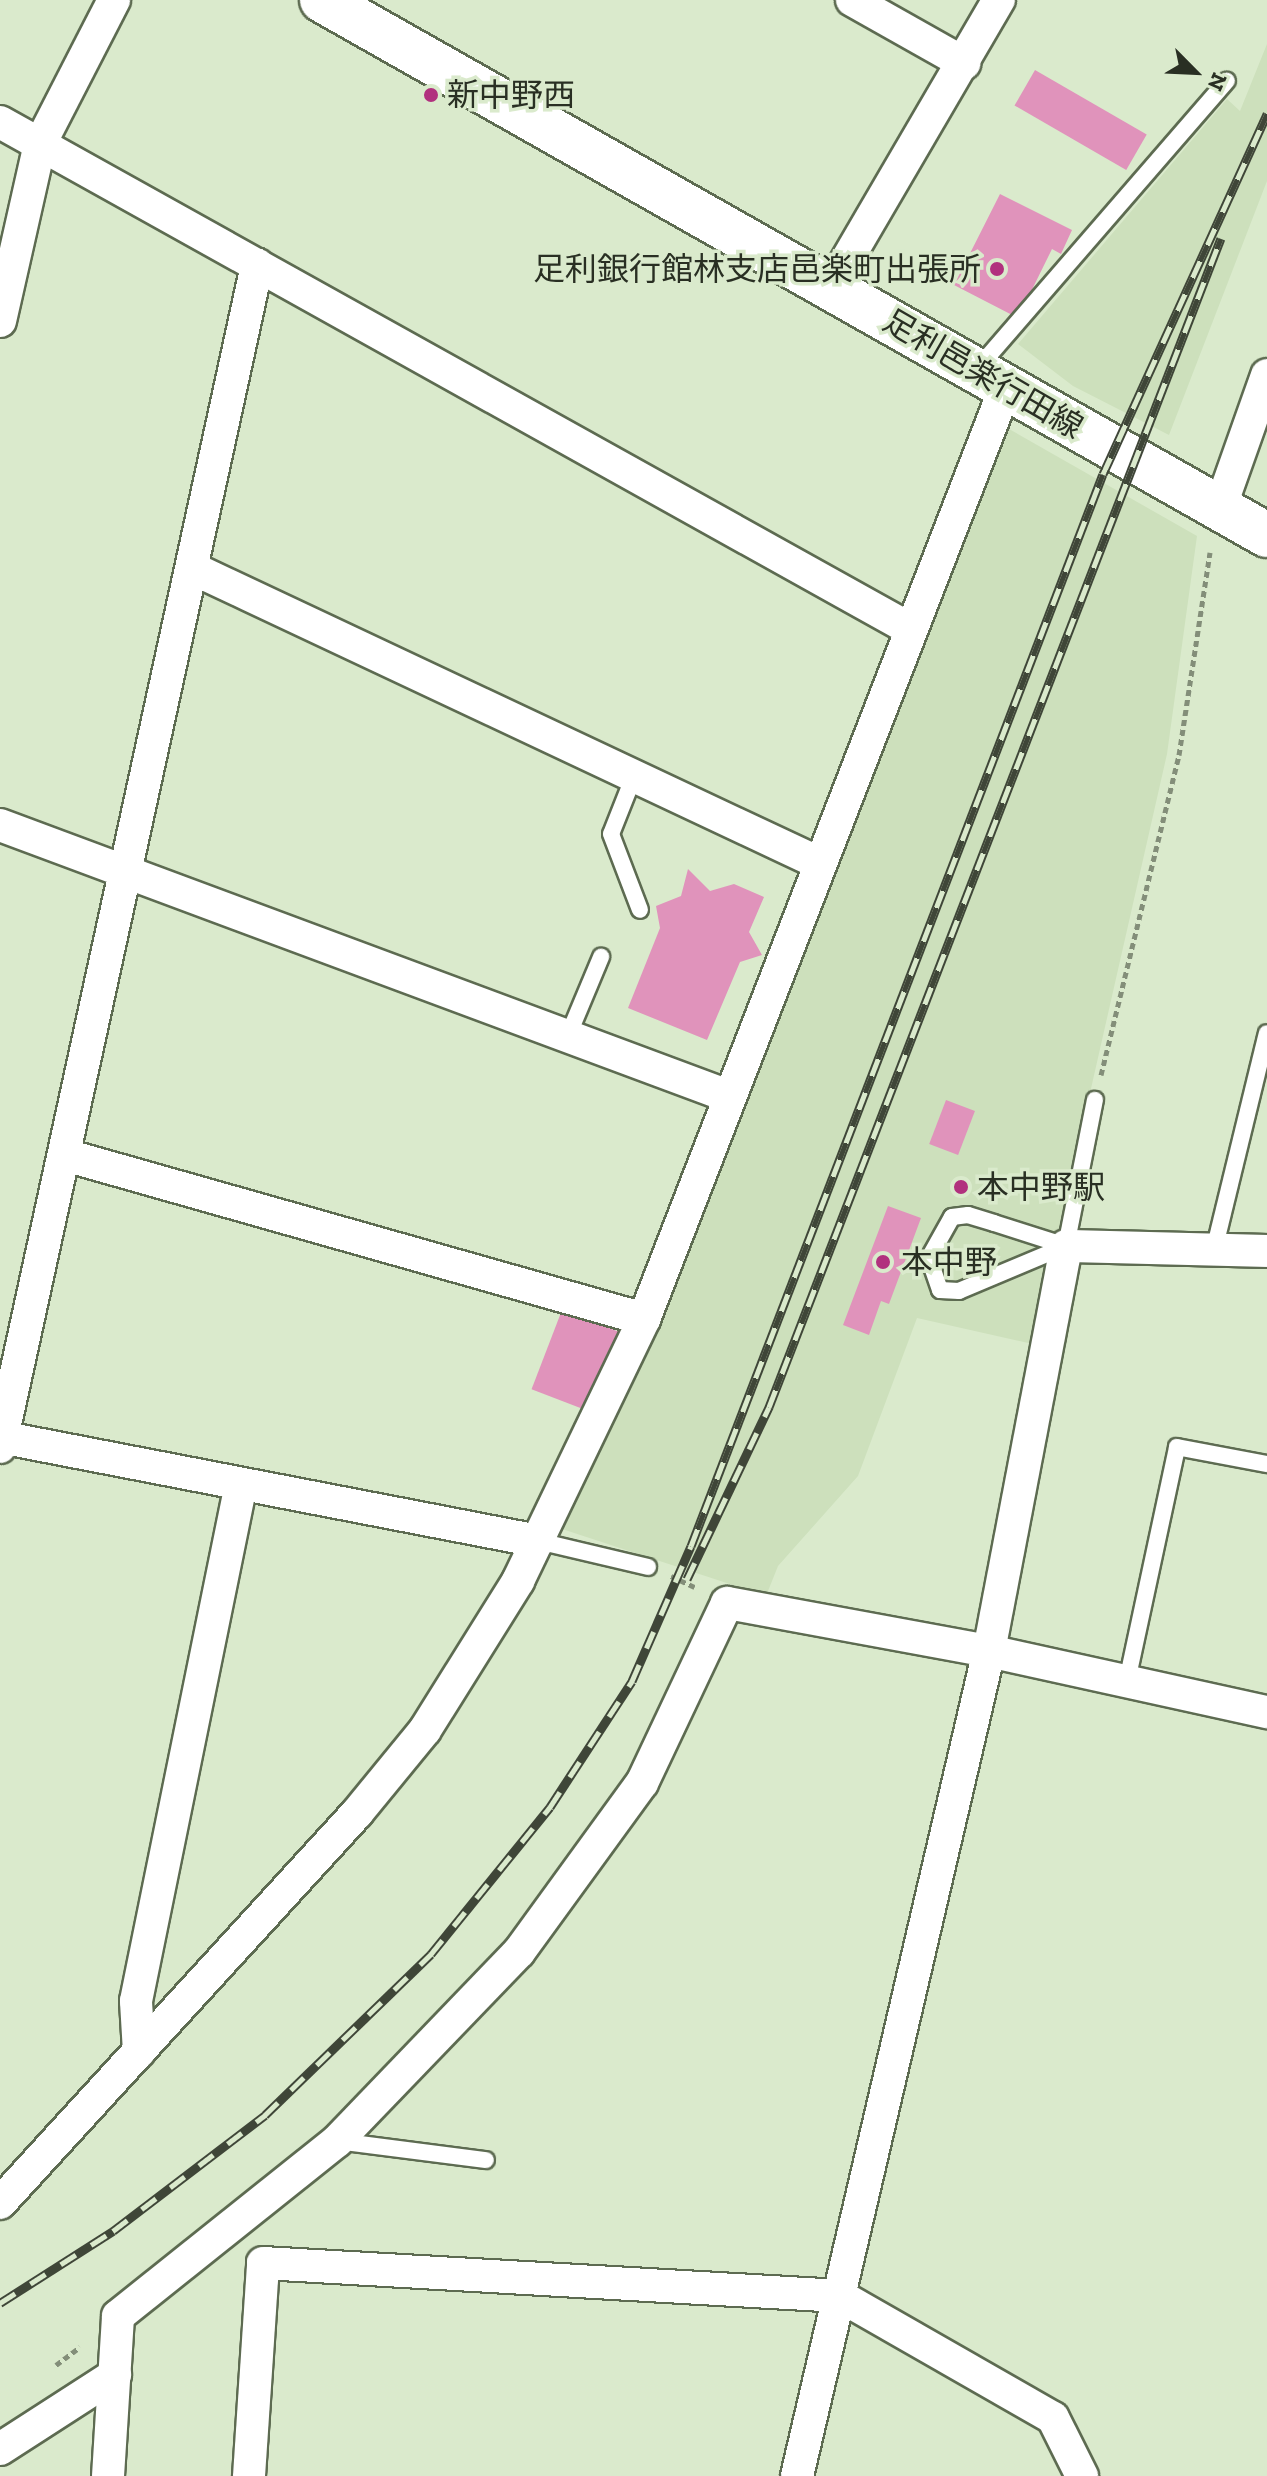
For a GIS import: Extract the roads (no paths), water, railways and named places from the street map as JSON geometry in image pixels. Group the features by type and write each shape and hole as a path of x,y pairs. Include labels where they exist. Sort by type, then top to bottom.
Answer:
{"main road":[{"name":"足利邑楽行田線","path":"322,0 991,378 1218,522 1267,535"}],"street":[{"path":"0,321 40,144 114,0"},
{"path":"852,0 964,63"},
{"path":"831,287 999,0"},
{"path":"0,122 910,629"},
{"path":"257,265 196,570 1,1440 240,1489 538,1541"},
{"path":"1218,522 1267,375"},
{"path":"0,2203 139,2052 425,1730 538,1541 644,1319 910,629 991,378"},
{"path":"196,570 819,863"},
{"path":"0,825 129,869 728,1096"},
{"path":"65,1155 644,1319"},
{"path":"797,2476 989,1651 1066,1246 1267,1251"},
{"path":"139,2052 136,2001 240,1489"},
{"path":"108,2476 118,2316 337,2141 519,1952 642,1783 727,1603 989,1651 1267,1712"},
{"path":"249,2476 263,2263 840,2296 1053,2418 1082,2476"},
{"path":"0,2449 115,2375"}],"lane":[{"path":"991,378 1227,81"},
{"path":"634,776 611,834 640,910"},
{"path":"568,1036 601,957"},
{"path":"1214,1250 1267,1033"},
{"path":"1066,1246 1095,1100"},
{"path":"952,1217 1066,1246 959,1291 940,1290 929,1273 929,1258 952,1217"},
{"path":"1127,1681 1177,1447 1267,1464"},
{"path":"538,1541 648,1567"},
{"path":"337,2141 486,2160"}],"railway":[{"path":"0,2303 113,2231 265,2115 431,1954 550,1807 632,1681 691,1546 1103,474 1267,114"},
{"path":"687,1579 769,1407 1221,238"}],"place":[{"name":"新中野西","path":"431,95"},
{"name":"足利銀行館林支店邑楽町出張所","path":"997,269"},
{"name":"本中野駅","path":"961,1187"},
{"name":"本中野","path":"883,1262"}]}
